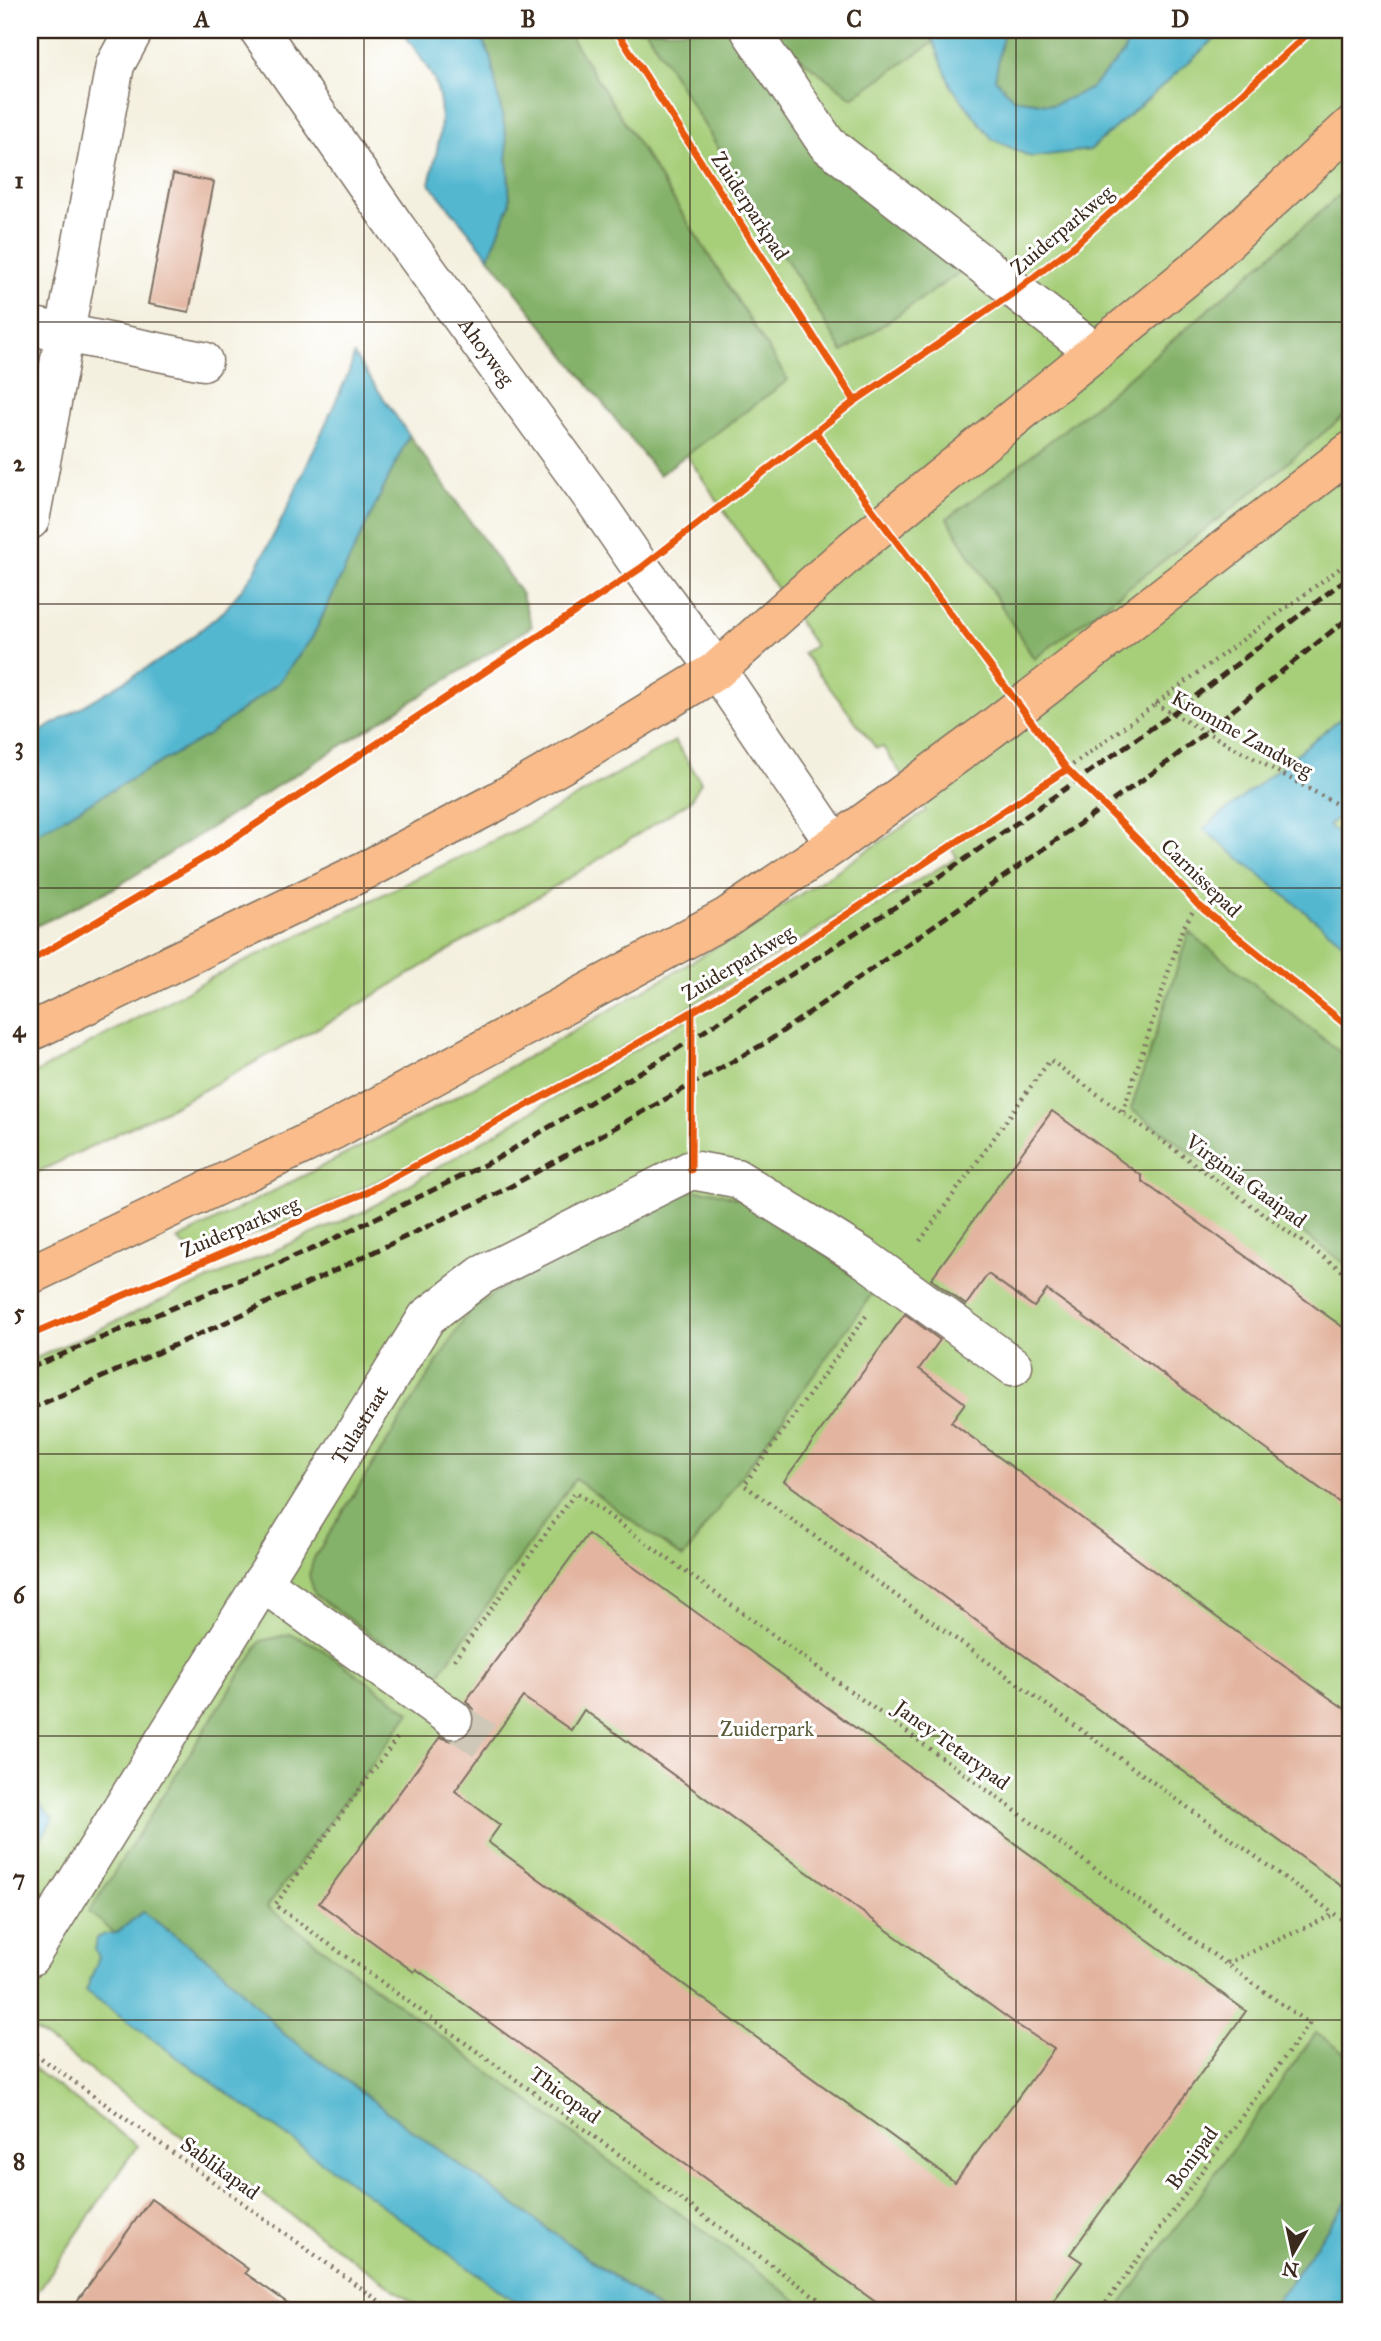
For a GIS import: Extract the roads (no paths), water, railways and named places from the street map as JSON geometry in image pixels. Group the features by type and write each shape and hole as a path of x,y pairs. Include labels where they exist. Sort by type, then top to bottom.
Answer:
{"main road":[{"path":"30,1032 374,866 496,802 718,670 853,549 1200,266 1351,126"},
{"path":"30,1275 334,1130 718,922 835,844 1021,706 1351,451"}],"street":[{"path":"30,520 47,330 115,65 134,30"},
{"name":"Ahoyweg","path":"259,30 397,229 641,568 718,670"},
{"path":"750,30 827,144 1095,352"},
{"path":"47,330 203,361"},
{"path":"718,670 835,844"},
{"name":"Tulastraat","path":"30,1958 427,1317 482,1275 691,1170 736,1178 864,1258 1013,1366"},
{"path":"261,1582 453,1718"}],"water":[{"path":"401,30 477,30 490,55 506,135 510,204 489,257 429,183 440,132 438,93 427,67"},
{"path":"929,30 1004,30 995,79 1014,99 1053,105 1090,89 1123,54 1133,30 1225,30 1090,150 1031,157 992,139 951,86"},
{"path":"354,355 409,435 312,638 278,683 208,735 30,837 30,738 173,652 224,611 254,573 288,507 349,372"},
{"path":"1351,710 1351,806 1328,826 1351,841 1351,949 1203,829"},
{"path":"30,1788 38,1803 53,1819 30,1857"},
{"path":"143,1912 222,1970 284,2034 661,2311 528,2311 86,1991 99,1957 95,1950 97,1938 116,1933"},
{"path":"1351,2195 1351,2311 1270,2311"}],"tunnel":[{"path":"453,1719 489,1744"}],"railway":[{"path":"30,1368 317,1247 498,1158 660,1060 921,890 1183,706 1351,575"},
{"path":"30,1409 220,1325 506,1189 767,1042 1168,762 1351,616"}],"park label":[{"name":"Zuiderpark","path":"767,1729"}]}
